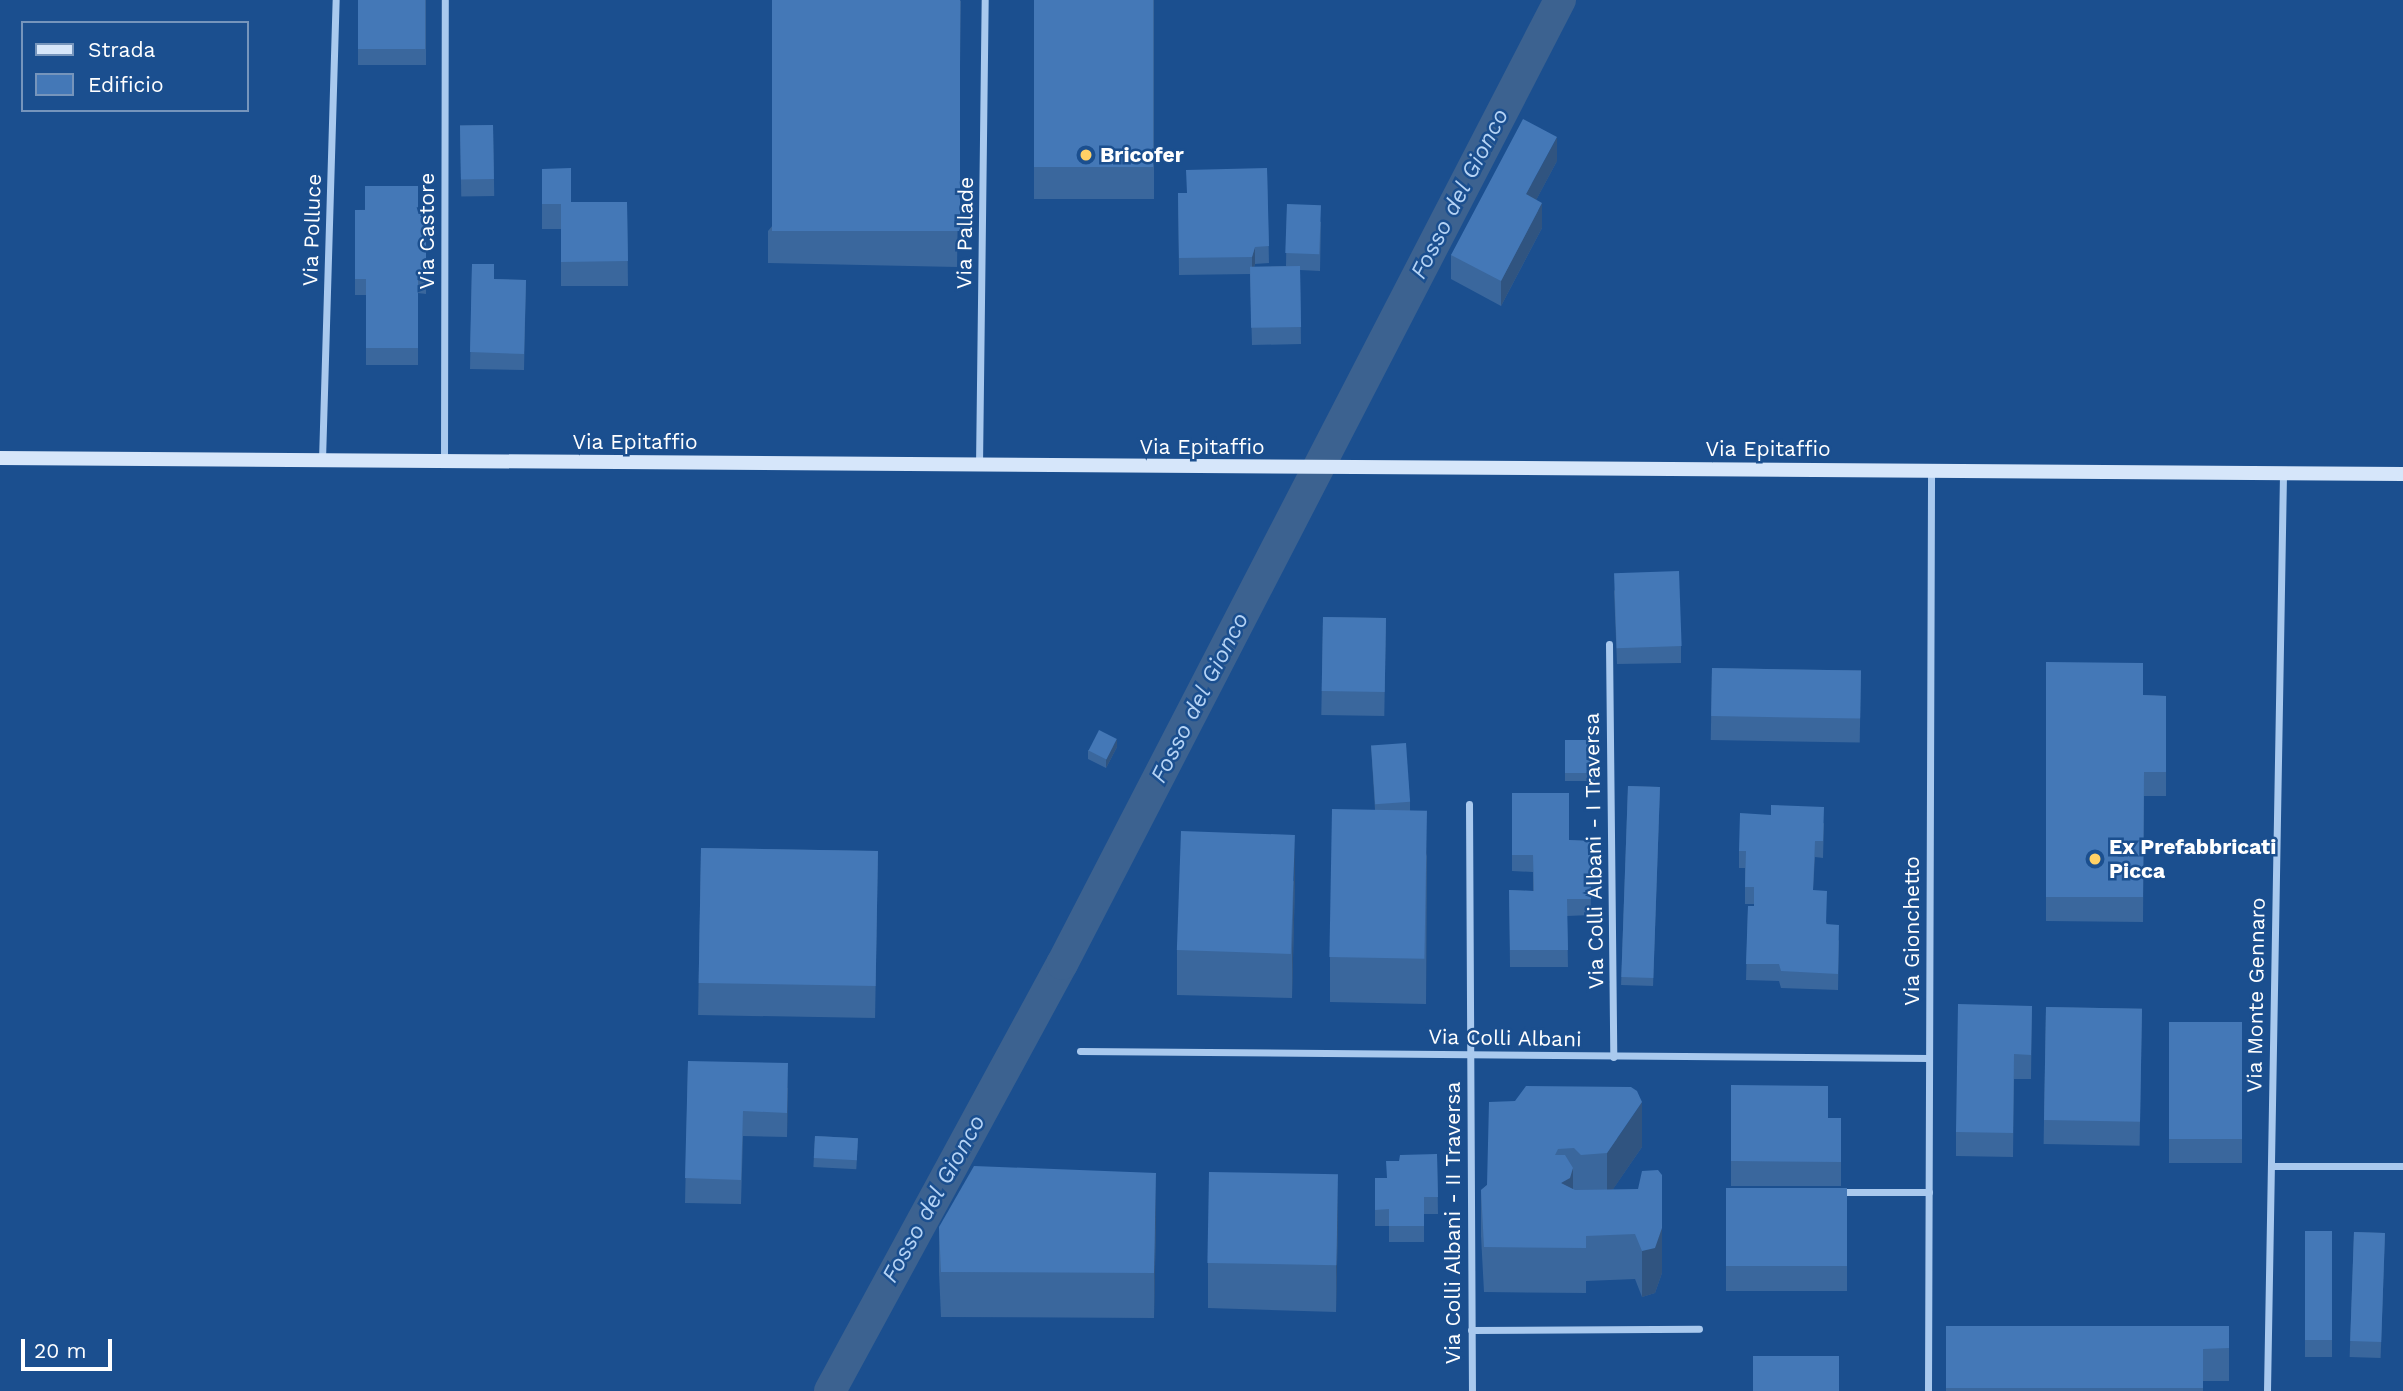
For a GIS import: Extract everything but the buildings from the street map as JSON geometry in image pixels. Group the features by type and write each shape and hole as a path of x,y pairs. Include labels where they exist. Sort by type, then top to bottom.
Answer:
{"main road":[{"name":"Via Epitaffio","path":"0,458 1369,470 1931,470 2403,474"}],"street":[{"name":"Via Polluce","path":"322,461 336,0"},
{"name":"Via Castore","path":"444,462 445,0"},
{"name":"Via Pallade","path":"979,467 985,0"},
{"name":"Via Gionchetto","path":"1928,1391 1931,470"},
{"name":"Via Monte Gennaro","path":"2267,1391 2283,473"},
{"name":"Via Colli Albani - I Traversa","path":"1609,644 1613,1057"},
{"name":"Via Colli Albani - II Traversa","path":"1469,804 1472,1391"},
{"name":"Via Colli Albani","path":"1080,1051 1929,1058"},
{"path":"2271,1166 2403,1166"},
{"path":"1824,1192 1928,1192"},
{"path":"1471,1330 1699,1329"}],"waterway":[{"name":"Fosso del Gionco","path":"830,1391 1062,964 1560,0"}],"place":[{"name":"Bricofer","path":"1086,155"},
{"name":"Ex Prefabbricati Picca","path":"2095,859"}]}
